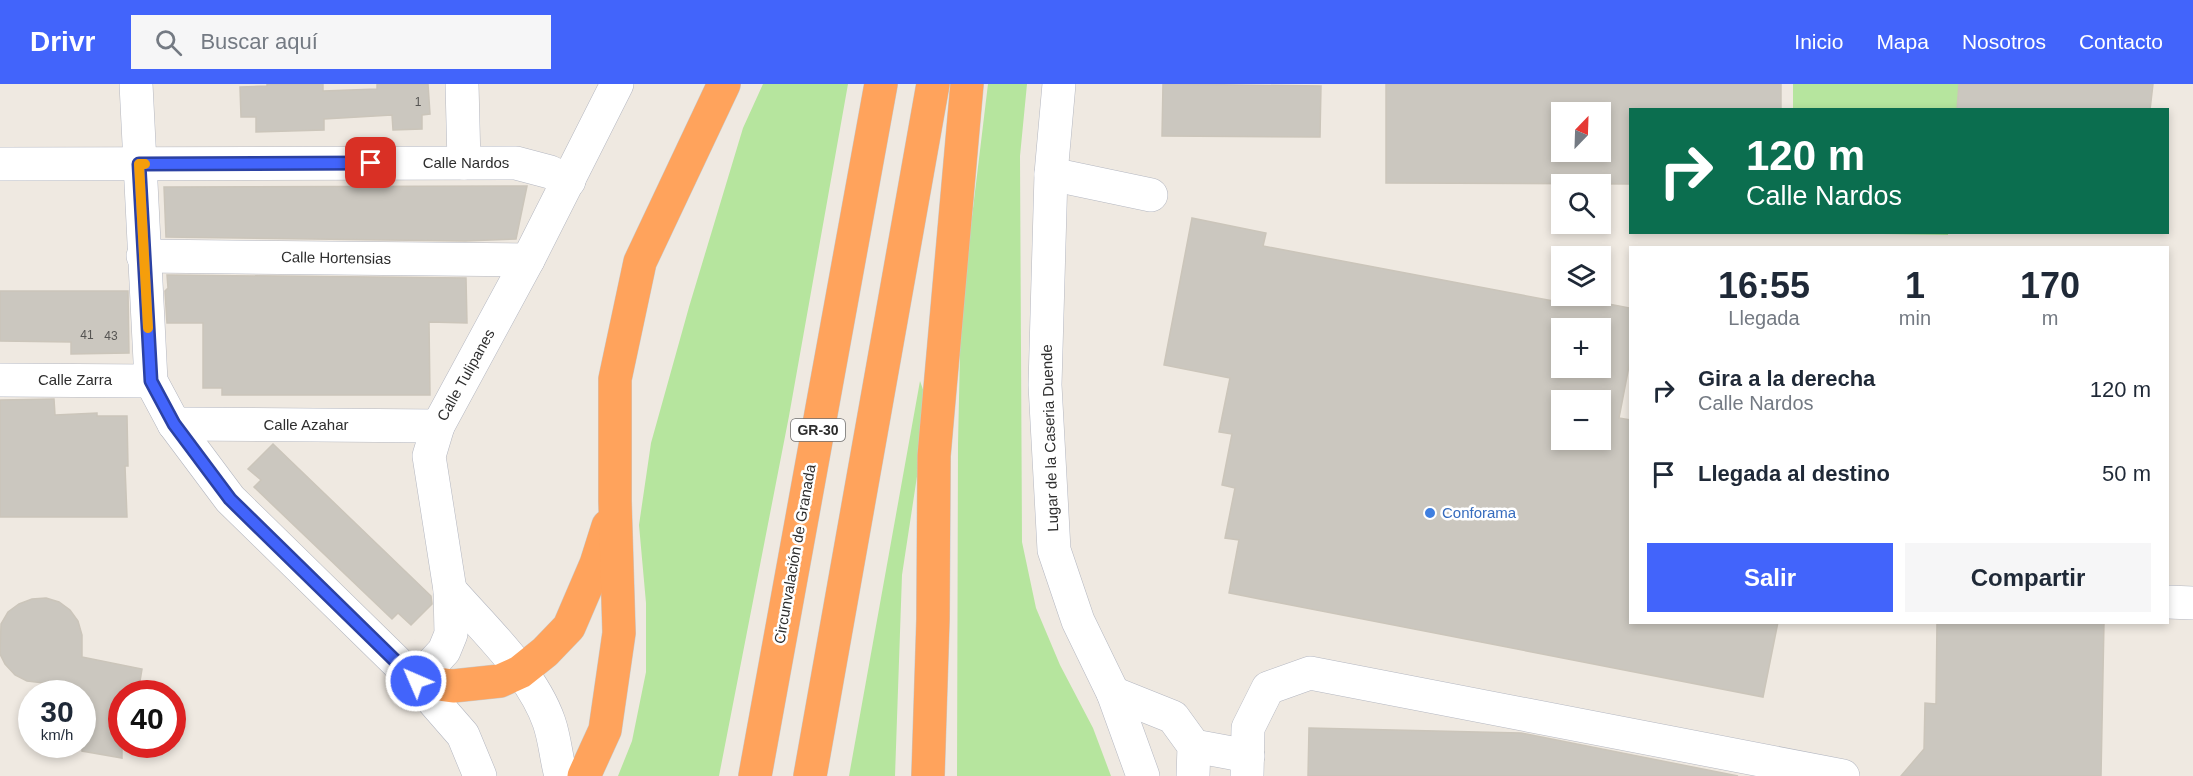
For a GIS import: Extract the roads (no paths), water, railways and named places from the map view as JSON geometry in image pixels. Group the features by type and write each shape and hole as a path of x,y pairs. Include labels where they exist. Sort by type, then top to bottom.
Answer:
{"highway":[{"path":"584,776 605,730 619,633 615,501 615,379 640,262 724,84"},
{"name":"Circunvalación de Granada","path":"755,776 881,84"},
{"path":"810,776 933,84"},
{"path":"928,776 933,619 934,456 967,84"},
{"path":"416,681 453,686 500,681 520,672 558,641 569,627 596,564 615,501"}],"street":[{"path":"136,84 151,381 174,424 230,499 416,681 463,735 480,776"},
{"path":"462,84 464,163"},
{"name":"Calle Tulipanes","path":"416,681 444,651 449,642 450,590 429,456 438,426 570,181 617,84"},
{"name":"Lugar de la Caseria Duende","path":"1059,84 1051,174 1045,386 1054,550 1078,621 1113,693 1143,776"},
{"name":"Calle Nardos","path":"0,164 516,163 550,172 570,181"},
{"path":"1051,174 1150,195"},
{"name":"Calle Hortensias","path":"143,256 528,260"},
{"name":"Calle Zarra","path":"0,380 151,381"},
{"name":"Calle Azahar","path":"174,424 438,426"},
{"path":"450,590 537,695 549,723 561,776"},
{"path":"2169,602 2193,603"},
{"path":"1113,693 1173,717 1194,761 1248,766 1248,728 1268,688 1310,673 1843,776"}],"place":[{"name":"Conforama","path":"1430,513"}]}
